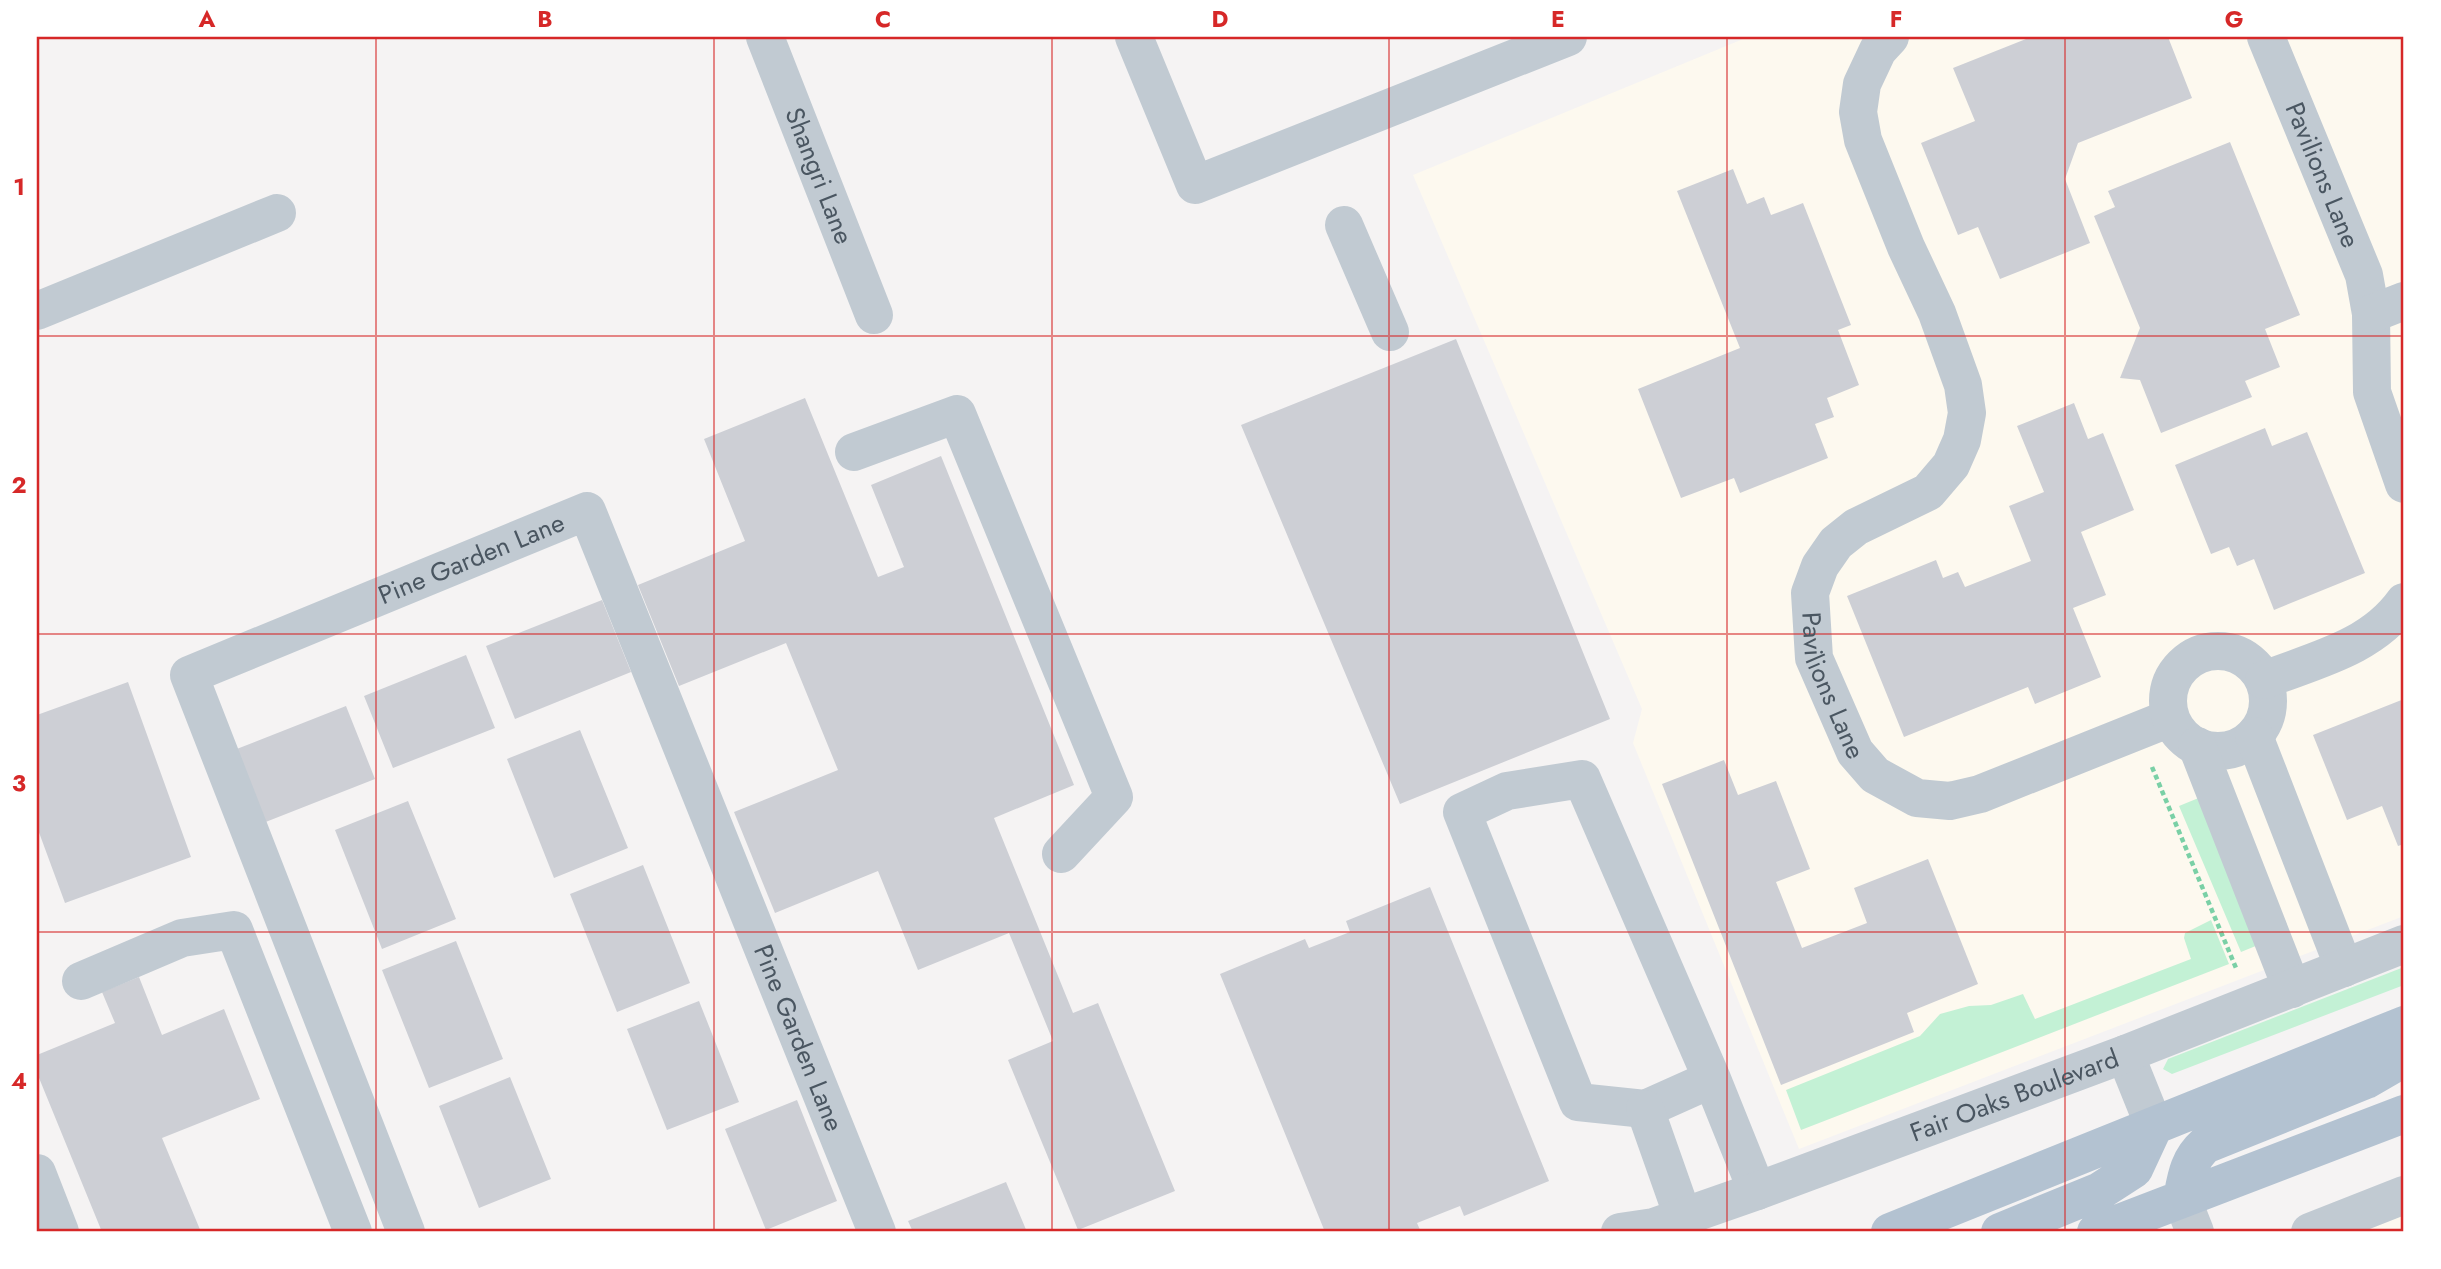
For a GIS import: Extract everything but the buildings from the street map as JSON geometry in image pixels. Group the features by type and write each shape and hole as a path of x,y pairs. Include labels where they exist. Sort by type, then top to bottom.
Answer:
{"main road":[{"path":"1896,1231 2404,1025"},
{"path":"2188,1216 2191,1162 2205,1145 2366,1080 2404,1058"},
{"path":"2096,1232 2188,1216 2404,1114"},
{"path":"2000,1232 2101,1191 2134,1169 2154,1126"}],"street":[{"name":"Shangri Lane","path":"765,37 874,315"},
{"path":"1134,37 1195,185 1568,37"},
{"name":"Pavilions Lane","path":"1891,37 1878,50 1862,84 1858,112 1863,139 1906,247 1937,313 1963,385 1967,414 1962,440 1951,465 1928,492 1856,527 1836,543 1820,566 1810,593 1814,658 1855,752 1875,775 1917,798 1950,801 1980,794 2170,718"},
{"name":"Pavilions Lane","path":"2266,37 2364,275 2388,307 2372,392 2404,484"},
{"path":"37,311 277,213"},
{"path":"1344,225 1390,332"},
{"path":"854,452 957,414 1114,797 1062,854"},
{"name":"Pine Garden Lane","path":"406,1232 189,675 587,511 877,1232"},
{"path":"2264,680 2366,640 2389,623 2404,602"},
{"path":"2218,650 2238,654 2254,664 2264,680 2269,693 2267,717 2254,736 2223,752 2197,746 2183,738 2170,718 2167,698 2172,680 2183,664 2200,654 2218,650"},
{"path":"2254,736 2344,968"},
{"path":"2197,746 2292,989"},
{"path":"1712,1079 1645,1109 1578,1102 1462,812 1507,791 1582,779 1712,1079 1757,1191"},
{"path":"81,981 182,938 234,930 353,1232"},
{"name":"Fair Oaks Boulevard","path":"1620,1232 1654,1227 1682,1214 1757,1191 2125,1054 2404,944"},
{"path":"2125,1054 2154,1126"},
{"path":"1645,1109 1682,1214"},
{"path":"37,1173 60,1232"},
{"path":"2310,1232 2404,1195"}],"path":[{"path":"2150,762 2237,969"}],"shaded area":[{"path":"1748,37 2404,37 2404,916 1799,1149 1633,743 1642,709 1413,175"},
{"path":"2404,1194 2404,1232 2294,1232"}],"green space":[{"path":"2201,797 2263,943 2241,952 2179,806"},
{"path":"2211,920 2229,964 1801,1130 1786,1090 1920,1036 1940,1014 1969,1006 1991,1005 2023,994 2035,1019 2191,959 2185,933"},
{"path":"2404,967 2404,985 2172,1074 2163,1069 2168,1059"}]}
